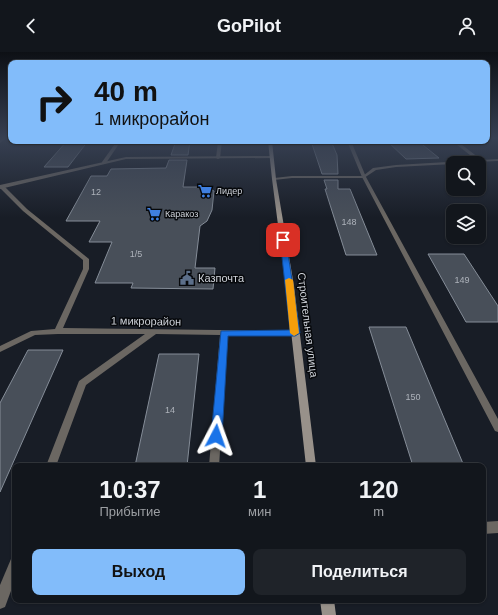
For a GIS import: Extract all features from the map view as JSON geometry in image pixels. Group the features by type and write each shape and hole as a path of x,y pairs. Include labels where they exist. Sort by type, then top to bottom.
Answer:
{"main road":[{"name":"Строительная улица","path":"272,165 311,463"},
{"path":"327,603 329,615"}],"street":[{"path":"1,187 91,165"},
{"path":"359,165 498,428"},
{"path":"274,179 292,177 364,177 375,169 408,165"},
{"path":"1,187 25,210 86,259 86,269 58,331"},
{"name":"1 микрорайон","path":"0,349 34,332 295,333"},
{"path":"52,463 82,382 154,332"},
{"path":"214,463 224,333"},
{"path":"486,528 498,527"},
{"path":"0,602 12,571"}],"building":[{"path":"46,165 69,165 68,167 44,167"},
{"path":"167,165 186,165 183,187 207,187 214,191 212,210 207,221 200,226 195,268 215,268 213,289 131,288 133,283 95,283 112,242 89,242 100,221 66,221 91,176 107,176 111,169 166,168"},
{"path":"319,165 338,165 338,174 322,174"},
{"path":"324,180 338,180 338,189 350,189 377,255 346,255 325,189 327,189"},
{"path":"428,254 464,254 498,306 498,322 466,322"},
{"path":"369,327 406,327 463,463 412,463"},
{"path":"28,350 63,350 0,492 0,403"},
{"path":"159,354 199,354 187,463 136,463"}],"slow traffic":[{"path":"289,280 294,333"}],"place":[{"name":"Лидер","path":"205,191"},
{"name":"Каракоз","path":"154,214"},
{"name":"Казпочта","path":"187,278"}],"route":[{"path":"216,436 224,333 295,333 283,240"}]}
